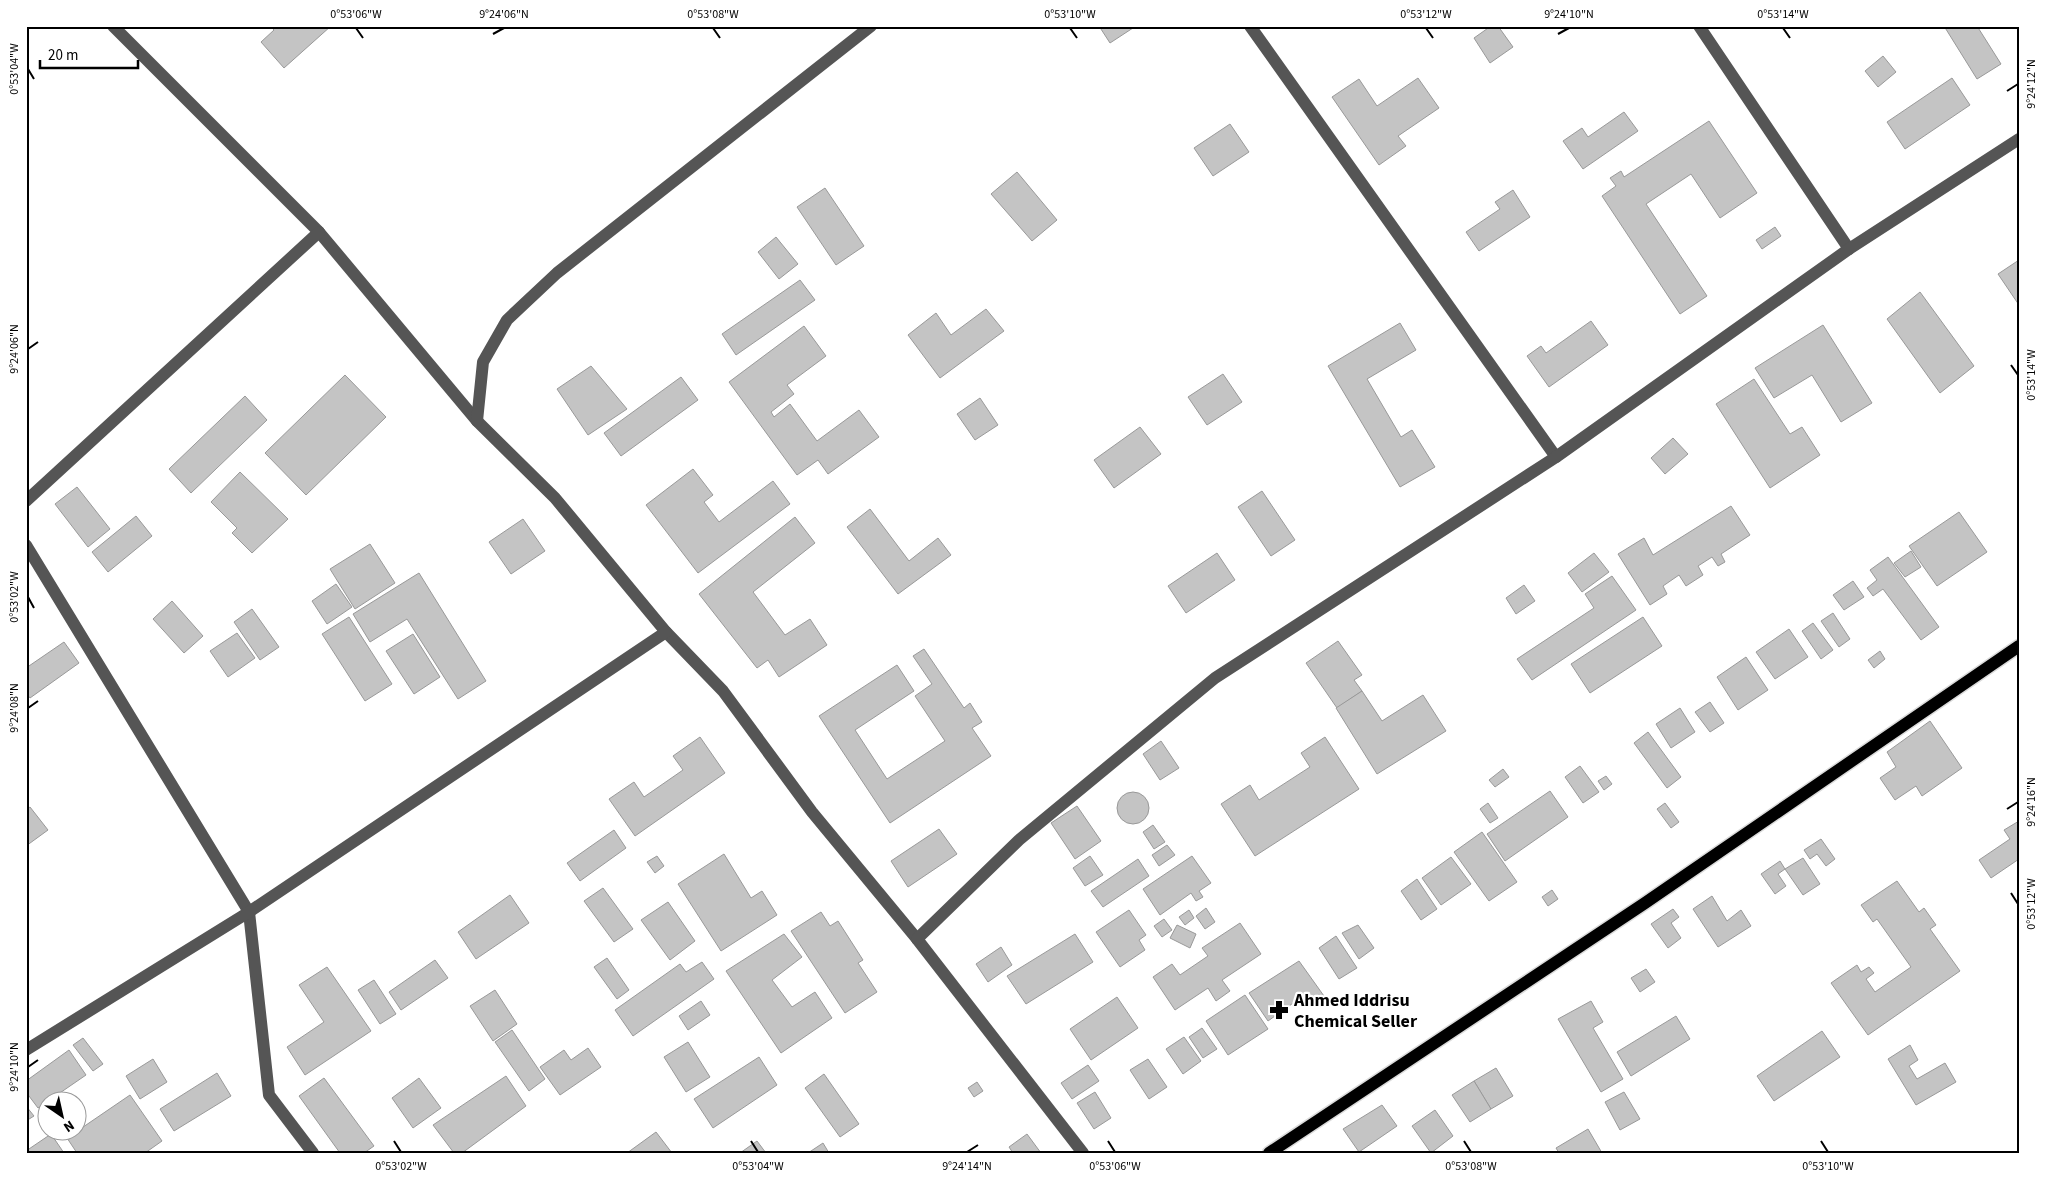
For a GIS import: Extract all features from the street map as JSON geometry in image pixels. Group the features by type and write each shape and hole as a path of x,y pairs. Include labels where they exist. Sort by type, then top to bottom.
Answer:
{"main road":[{"path":"1269,1153 1645,903 2019,646"}],"street":[{"path":"114,26 319,232 477,421 555,498 666,632 723,691 812,812 917,939 1083,1153"},
{"path":"477,421 483,362 507,320 556,273 871,26"},
{"path":"1250,26 1556,458"},
{"path":"1699,26 1849,249"},
{"path":"917,939 1019,840 1215,678 1556,458 1849,249 2019,139"},
{"path":"26,501 319,232"},
{"path":"26,545 248,912 269,1095 312,1153"},
{"path":"26,1050 248,912 666,632"}],"building":[{"path":"270,26 331,26 284,68 261,42 274,30"},
{"path":"1099,26 1136,26 1110,43"},
{"path":"1491,26 1498,26 1513,47 1490,63 1474,38"},
{"path":"1944,26 1977,26 2001,64 1977,79"},
{"path":"1883,56 1896,72 1878,87 1865,71"},
{"path":"1418,78 1439,108 1398,136 1406,146 1379,165 1332,97 1359,79 1377,106"},
{"path":"1952,78 1970,105 1905,149 1887,122"},
{"path":"1624,112 1638,131 1583,169 1563,141 1582,128 1588,137"},
{"path":"1709,121 1757,193 1720,218 1691,174 1646,204 1707,296 1680,314 1602,196 1616,186 1610,178 1621,171 1624,177"},
{"path":"1230,124 1249,152 1213,176 1194,148"},
{"path":"1017,172 1057,220 1032,241 991,194"},
{"path":"825,188 864,246 836,265 797,207"},
{"path":"1513,190 1530,217 1479,251 1466,232 1500,209 1495,202"},
{"path":"1775,227 1781,236 1762,249 1756,240"},
{"path":"776,237 798,264 779,279 758,252"},
{"path":"2019,260 2019,305 1998,274"},
{"path":"800,280 815,300 736,355 722,334"},
{"path":"1920,292 1974,366 1940,393 1887,319"},
{"path":"986,309 1004,331 940,378 908,335 936,313 951,335"},
{"path":"1591,321 1608,345 1549,387 1527,356 1541,346 1546,353"},
{"path":"1400,323 1416,350 1367,379 1401,437 1412,430 1435,467 1400,487 1328,366"},
{"path":"1823,325 1872,403 1841,422 1812,375 1774,398 1755,368"},
{"path":"804,326 826,356 787,385 794,394 771,412 774,417 790,404 817,441 859,410 879,437 828,474 818,460 797,475 729,382"},
{"path":"591,366 627,409 588,435 557,389"},
{"path":"1223,374 1242,402 1207,425 1188,397"},
{"path":"345,375 386,417 306,495 265,453"},
{"path":"681,377 698,400 621,456 604,433"},
{"path":"1754,379 1790,434 1802,427 1820,455 1770,488 1716,404"},
{"path":"245,396 267,420 191,493 169,469"},
{"path":"980,398 998,425 975,440 957,414"},
{"path":"1140,427 1161,454 1114,488 1094,460"},
{"path":"1673,438 1688,454 1665,474 1651,458"},
{"path":"693,469 713,495 704,502 719,522 773,481 790,504 698,573 646,505"},
{"path":"240,472 288,519 252,553 232,533 237,528 211,502"},
{"path":"77,487 110,529 88,547 55,504"},
{"path":"1262,491 1295,540 1271,556 1238,507"},
{"path":"1731,506 1750,535 1721,554 1725,562 1718,566 1712,557 1698,566 1703,575 1686,586 1679,575 1663,586 1667,594 1650,605 1618,554 1644,538 1653,555"},
{"path":"870,509 909,561 938,538 951,555 898,594 847,527"},
{"path":"1959,512 1987,552 1937,586 1909,546"},
{"path":"136,516 152,536 108,572 92,552"},
{"path":"795,517 815,543 753,592 785,635 810,619 827,645 779,677 768,660 757,668 699,594"},
{"path":"523,519 545,551 511,574 489,542"},
{"path":"370,544 395,583 355,609 330,569"},
{"path":"1911,551 1921,567 1905,577 1894,563"},
{"path":"1217,553 1235,580 1186,613 1168,586"},
{"path":"1594,553 1609,572 1582,592 1568,573"},
{"path":"1888,557 1939,627 1921,640 1883,589 1873,596 1867,588 1877,580 1870,570"},
{"path":"419,573 486,681 458,699 407,619 370,642 353,614"},
{"path":"1612,576 1636,610 1532,680 1517,659 1594,608 1585,594"},
{"path":"1853,581 1864,597 1844,610 1833,595"},
{"path":"336,584 352,607 327,624 312,601"},
{"path":"1524,585 1535,601 1516,614 1506,598"},
{"path":"172,601 203,636 184,653 153,619"},
{"path":"252,609 279,647 260,660 234,622"},
{"path":"1833,613 1850,639 1839,647 1821,621"},
{"path":"349,617 392,684 365,701 322,634"},
{"path":"1643,617 1662,646 1590,693 1571,664"},
{"path":"1813,623 1833,650 1821,659 1802,631"},
{"path":"1789,629 1808,657 1775,679 1756,652"},
{"path":"237,633 255,658 228,677 210,651"},
{"path":"413,634 440,677 414,694 386,651"},
{"path":"1338,641 1362,675 1354,680 1362,691 1337,708 1306,663"},
{"path":"64,642 79,663 30,698 26,693 26,668"},
{"path":"924,649 964,708 970,703 982,722 972,728 991,756 890,823 819,716 897,665 914,691 855,730 887,779 945,741 915,696 932,684 913,656"},
{"path":"1880,651 1885,659 1874,668 1868,660"},
{"path":"1746,657 1768,690 1738,710 1717,677"},
{"path":"1362,691 1382,721 1423,695 1446,731 1377,774 1336,708"},
{"path":"1710,702 1724,723 1710,732 1695,712"},
{"path":"1680,708 1695,732 1671,748 1656,724"},
{"path":"1930,721 1962,768 1922,796 1916,786 1895,800 1880,778 1896,767 1887,752"},
{"path":"1648,732 1681,777 1667,788 1634,743"},
{"path":"700,737 725,773 635,836 609,799 634,782 644,797 683,770 673,756"},
{"path":"1325,737 1359,789 1255,856 1221,804 1250,785 1259,800 1310,767 1301,753"},
{"path":"1161,741 1179,768 1160,780 1143,754"},
{"path":"1580,766 1599,792 1583,803 1565,777"},
{"path":"1503,769 1509,777 1495,787 1489,780"},
{"path":"1606,776 1612,784 1604,790 1598,781"},
{"path":"1550,791 1568,817 1505,861 1487,834"},
{"path":"1133,792 1139,793 1144,797 1148,802 1148,814 1144,819 1139,823 1133,824 1127,823 1122,819 1118,814 1117,808 1118,802 1122,797 1127,793"},
{"path":"1488,803 1498,818 1490,823 1480,809"},
{"path":"1665,803 1679,822 1671,828 1657,809"},
{"path":"1077,806 1101,841 1075,859 1051,823"},
{"path":"30,807 48,830 26,846 26,810"},
{"path":"2019,821 2019,859 1991,878 1979,860 2010,839 2004,830"},
{"path":"1153,825 1165,842 1154,849 1143,832"},
{"path":"939,829 957,854 908,887 891,861"},
{"path":"614,830 626,848 580,881 567,863"},
{"path":"1482,832 1517,882 1489,901 1454,852"},
{"path":"1821,839 1835,859 1826,866 1817,854 1810,859 1804,850"},
{"path":"1167,845 1175,855 1159,866 1152,855"},
{"path":"724,854 751,898 762,891 777,915 721,951 678,884"},
{"path":"657,856 664,866 655,873 647,862"},
{"path":"1090,856 1103,875 1085,886 1073,868"},
{"path":"1192,856 1211,883 1199,891 1203,897 1196,901 1191,893 1160,915 1143,889"},
{"path":"1451,857 1471,884 1441,905 1422,878"},
{"path":"1803,858 1820,884 1803,895 1785,869"},
{"path":"1138,859 1149,876 1103,907 1091,891"},
{"path":"1780,861 1785,869 1778,874 1786,886 1775,894 1761,874"},
{"path":"1417,879 1437,909 1421,920 1401,891"},
{"path":"1897,881 1919,912 1924,908 1936,925 1930,929 1960,971 1868,1035 1831,983 1857,965 1861,972 1869,967 1874,973 1866,979 1875,992 1911,967 1877,919 1873,922 1861,905"},
{"path":"603,888 633,929 614,942 584,901"},
{"path":"1552,890 1558,899 1548,906 1542,897"},
{"path":"510,895 529,923 476,959 458,932"},
{"path":"1712,896 1727,921 1741,910 1751,926 1718,947 1693,909"},
{"path":"668,902 695,941 670,960 641,920"},
{"path":"1206,908 1215,922 1205,929 1196,916"},
{"path":"1673,909 1679,917 1671,923 1681,938 1668,948 1651,924"},
{"path":"1129,910 1146,935 1139,940 1145,950 1120,967 1096,932"},
{"path":"1189,910 1194,918 1185,925 1179,917"},
{"path":"821,912 830,926 838,921 863,960 858,963 877,992 845,1013 791,931"},
{"path":"1164,919 1172,930 1162,937 1154,926"},
{"path":"1240,923 1261,954 1222,980 1230,991 1216,1001 1208,988 1175,1010 1153,977 1172,964 1180,975 1208,956 1202,948"},
{"path":"1177,925 1196,934 1190,948 1170,938"},
{"path":"1358,925 1374,948 1359,959 1342,933"},
{"path":"784,934 802,957 772,980 792,1007 815,992 832,1018 781,1053 726,971"},
{"path":"1075,934 1093,962 1026,1004 1007,976"},
{"path":"1336,936 1357,968 1339,979 1319,948"},
{"path":"1001,947 1012,965 988,982 976,964"},
{"path":"607,958 629,990 617,999 594,967"},
{"path":"435,960 448,978 401,1010 389,992"},
{"path":"1299,961 1324,996 1309,1005 1303,996 1268,1021 1249,993"},
{"path":"702,962 714,979 633,1036 615,1010 680,964 686,972"},
{"path":"327,967 371,1031 305,1075 287,1047 324,1022 299,985"},
{"path":"1646,969 1655,982 1640,992 1631,978"},
{"path":"374,980 396,1014 380,1024 358,990"},
{"path":"495,990 517,1024 493,1041 470,1006"},
{"path":"1245,995 1268,1029 1228,1055 1206,1021"},
{"path":"1117,997 1138,1028 1091,1060 1070,1029"},
{"path":"701,1001 710,1015 688,1030 679,1016"},
{"path":"1591,1001 1603,1022 1593,1028 1623,1079 1601,1092 1558,1019"},
{"path":"1676,1016 1690,1039 1631,1076 1617,1052"},
{"path":"1202,1028 1217,1049 1203,1058 1189,1037"},
{"path":"512,1030 545,1079 529,1091 495,1042"},
{"path":"1822,1031 1840,1057 1774,1101 1757,1076"},
{"path":"1184,1037 1201,1061 1183,1074 1166,1049"},
{"path":"83,1038 103,1064 93,1071 73,1045"},
{"path":"688,1042 710,1077 686,1092 664,1057"},
{"path":"1910,1045 1918,1060 1909,1066 1917,1079 1945,1063 1956,1082 1916,1105 1888,1059"},
{"path":"588,1048 601,1067 560,1095 540,1067 564,1050 571,1060"},
{"path":"69,1050 86,1075 61,1092 38,1092 38,1108 26,1092 26,1081"},
{"path":"759,1057 777,1085 713,1128 694,1099"},
{"path":"153,1059 167,1082 140,1099 126,1076"},
{"path":"1148,1059 1167,1087 1149,1099 1130,1070"},
{"path":"1088,1065 1099,1081 1072,1099 1061,1083"},
{"path":"1496,1068 1513,1096 1491,1109 1474,1081"},
{"path":"217,1073 231,1096 174,1131 160,1109"},
{"path":"824,1074 859,1124 840,1137 805,1088"},
{"path":"506,1076 526,1106 462,1153 454,1153 433,1125"},
{"path":"324,1078 374,1146 364,1153 340,1153 299,1096"},
{"path":"419,1078 441,1108 413,1128 392,1098"},
{"path":"1474,1081 1491,1109 1470,1122 1452,1095"},
{"path":"977,1082 983,1091 974,1097 968,1088"},
{"path":"1095,1092 1111,1118 1094,1129 1077,1103"},
{"path":"1624,1092 1640,1119 1620,1130 1605,1102"},
{"path":"130,1095 162,1141 145,1153 77,1153 70,1142 88,1142 88,1124"},
{"path":"1382,1105 1397,1126 1359,1152 1343,1129"},
{"path":"26,1106 34,1116 26,1121"},
{"path":"1435,1110 1453,1136 1431,1153 1412,1126"},
{"path":"1588,1129 1602,1153 1559,1153 1556,1148"},
{"path":"656,1132 672,1153 627,1153"},
{"path":"1027,1134 1041,1153 1013,1153 1009,1147"},
{"path":"757,1141 766,1153 740,1153"},
{"path":"39,1142 56,1142 64,1153 26,1153 26,1151"},
{"path":"823,1143 829,1153 808,1153"}],"place":[{"name":"Ahmed Iddrisu Chemical Seller","path":"1279,1010"}]}
